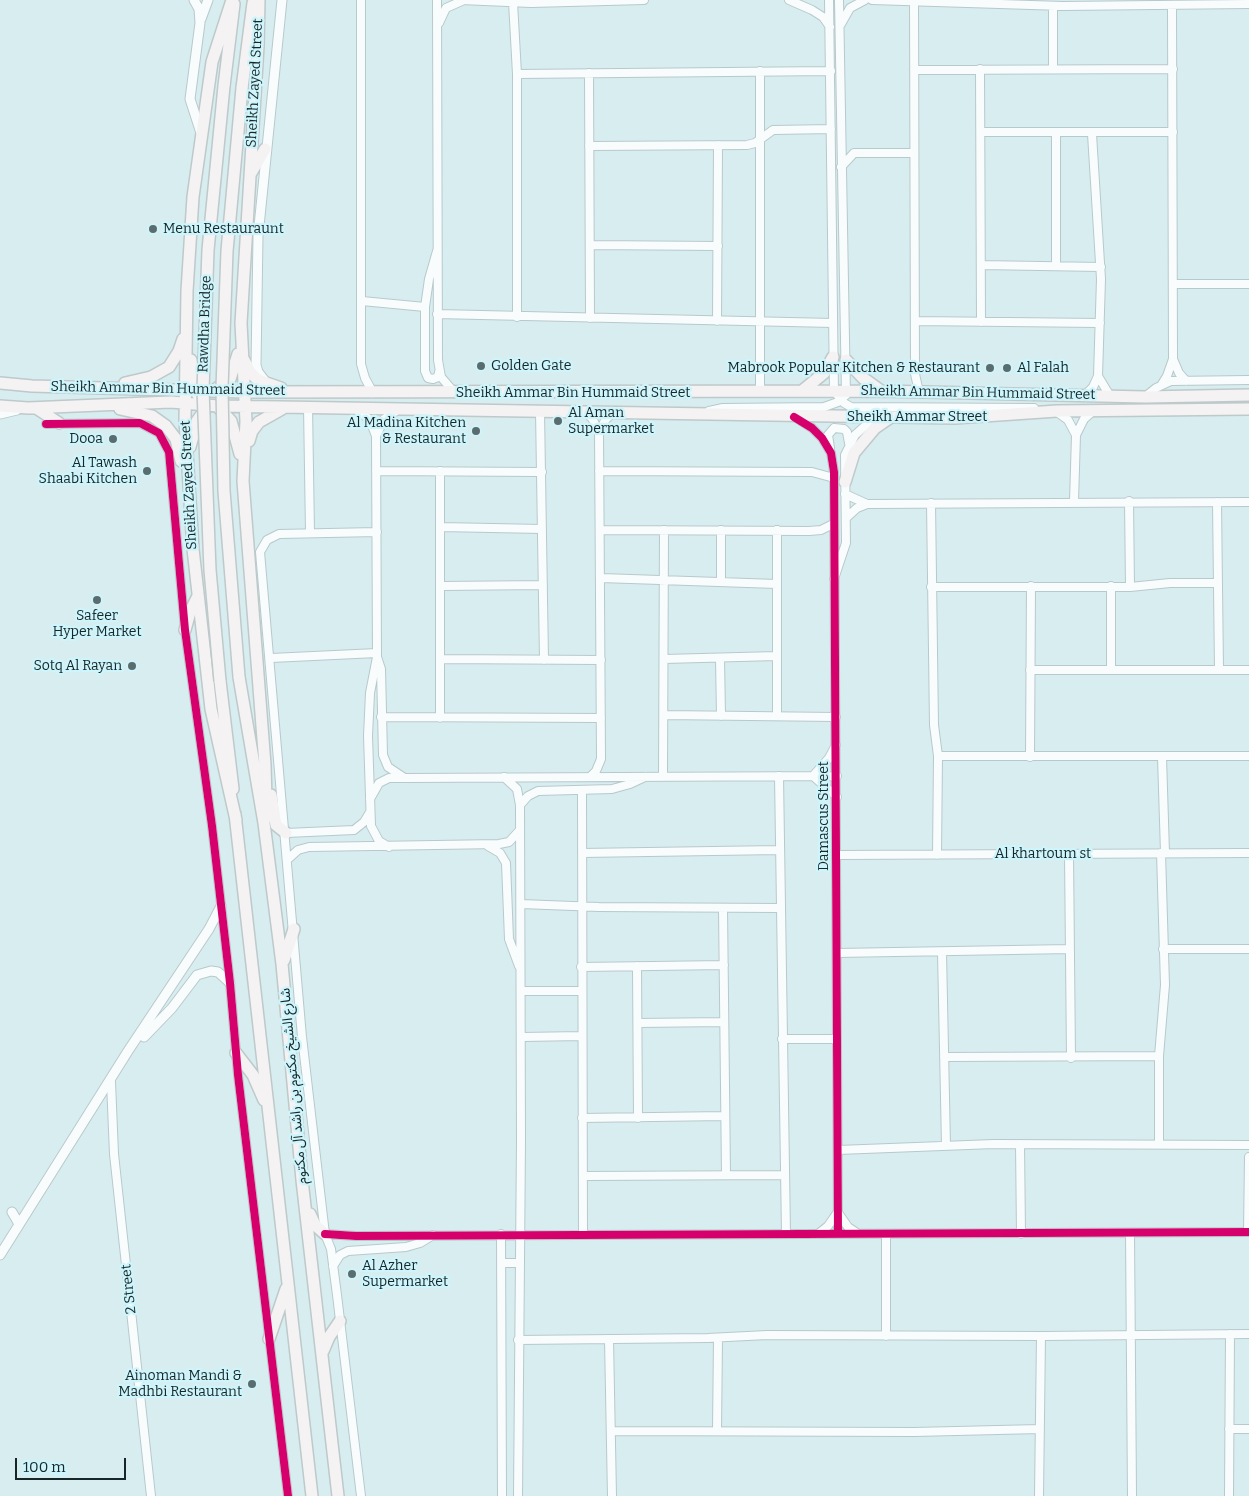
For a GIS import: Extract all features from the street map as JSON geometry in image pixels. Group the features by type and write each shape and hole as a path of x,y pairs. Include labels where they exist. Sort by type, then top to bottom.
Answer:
{"main road":[{"name":"Rawdha Bridge","path":"220,681 209,562 203,381 208,250 233,0"},
{"name":"Sheikh Zayed Street","path":"233,0 212,62 201,136 190,228 186,350 190,396 188,460 190,502 198,596 211,708 236,820"},
{"name":"Rawdha Bridge","path":"239,677 225,508 222,388 227,250 242,88 253,0"},
{"name":"Sheikh Zayed Street","path":"259,0 258,46 241,323 246,436 243,481 266,783 264,823"},
{"path":"250,174 265,149"},
{"path":"109,387 151,377 169,367 180,351 186,323"},
{"path":"194,377 200,386 214,390 230,379 236,366 241,323"},
{"path":"186,350 192,364 194,377 190,396"},
{"path":"243,357 254,376 263,382 290,392"},
{"path":"802,391 824,373 833,357"},
{"path":"846,360 863,378 881,391"},
{"name":"Sheikh Ammar Bin Hummaid Street","path":"0,382 32,386 109,387 190,396 213,405 584,412"},
{"name":"Sheikh Ammar Bin Hummaid Street","path":"0,406 32,408 172,402 214,390 231,392 373,393 802,391 840,394 881,391 1145,397"},
{"path":"188,460 197,421 213,405 231,392"},
{"path":"1145,397 1249,395"},
{"path":"213,405 231,421 239,444 243,481"},
{"path":"104,406 152,416 166,426 178,446 190,502"},
{"path":"245,511 249,442 252,432 259,422 272,412 291,406"},
{"path":"32,408 59,424"},
{"name":"Sheikh Ammar Street","path":"584,412 705,412 794,417 980,418 1057,412 1249,409"},
{"path":"197,421 212,414 231,421"},
{"path":"845,488 854,453 875,428 891,417"},
{"path":"185,630 190,612 198,596"},
{"name":"شارع الشيخ مكتوم بن راشد آل مكتوم","path":"239,677 264,823 282,964 304,1192 338,1496"},
{"name":"شارع الشيخ مكتوم بن راشد آل مكتوم","path":"220,681 312,1496"},
{"path":"260,689 274,817 276,826 286,833"},
{"path":"282,964 294,929"},
{"path":"236,1053 253,1075 270,1113"},
{"path":"304,1192 315,1225 325,1234"},
{"path":"268,1339 288,1282"},
{"path":"322,1356 329,1337 340,1321"}],"street":[{"path":"194,0 199,9 200,23 190,99 201,136"},
{"path":"200,23 208,0"},
{"path":"276,386 263,380 256,365 258,236 265,149 282,0"},
{"path":"361,0 361,364 365,378 373,393"},
{"path":"437,0 438,314 440,372 444,382 456,393"},
{"path":"437,27 446,8 462,0 513,2 644,0"},
{"path":"789,0 818,13 830,28"},
{"path":"830,0 833,357 840,394 851,407 1039,408 1057,412 1068,420 1076,435"},
{"path":"705,412 723,408 824,407 840,394 846,360 840,138 839,0"},
{"path":"839,30 842,19 850,8 865,0"},
{"path":"872,0 1015,2 1053,6 1249,4"},
{"path":"914,0 914,374 919,392"},
{"path":"513,2 517,74 517,317"},
{"path":"1161,385 1168,376 1173,359 1172,5"},
{"path":"1053,6 1053,68"},
{"path":"980,69 982,322"},
{"path":"914,70 1173,69"},
{"path":"760,71 760,392"},
{"path":"517,74 831,71"},
{"path":"589,73 590,318"},
{"path":"590,146 751,144 773,130 831,129"},
{"path":"981,132 1092,134 1173,132"},
{"path":"1056,133 1056,266"},
{"path":"1085,395 1093,387 1098,376 1100,323 1101,267 1092,134"},
{"path":"840,138 854,153 914,153"},
{"path":"717,321 718,145"},
{"path":"841,167 854,153"},
{"path":"590,245 718,246"},
{"path":"438,249 429,279 425,307 425,374 428,378 433,379 438,377 440,372"},
{"path":"981,265 1101,267"},
{"path":"1173,284 1249,284"},
{"path":"362,301 425,307"},
{"path":"438,314 833,323"},
{"path":"915,321 1100,323"},
{"path":"1173,359 1176,369 1186,381"},
{"path":"1098,376 1110,396"},
{"path":"1145,397 1161,385 1171,381 1249,380"},
{"path":"308,406 310,533"},
{"path":"0,414 32,408"},
{"path":"349,408 368,416 373,424 376,436 377,655 373,671 368,714 370,810 373,831 379,841 389,847"},
{"path":"376,436 381,424 388,415 405,408"},
{"path":"540,411 544,660"},
{"path":"1074,502 1076,435 1084,419 1093,411"},
{"path":"584,412 592,418 599,432 601,759 604,769 612,776"},
{"path":"599,432 606,419 615,412"},
{"name":"Damascus Street","path":"794,417 818,433 831,453 834,478 838,1234"},
{"path":"849,443 858,431 875,417"},
{"path":"46,424 140,423 150,426 166,442 171,464 185,630 221,906 268,1339 288,1496"},
{"path":"831,453 828,435 834,428 839,427 847,432 849,443"},
{"name":"Damascus Street","path":"834,579 845,549 845,455 849,443"},
{"path":"376,471 542,472"},
{"path":"440,471 440,718"},
{"path":"600,471 823,473 834,478"},
{"path":"845,488 867,504"},
{"path":"1129,502 1130,587"},
{"path":"1217,502 1219,670"},
{"path":"846,518 857,508 867,504 1249,502"},
{"path":"931,503 934,726 938,756 937,854"},
{"path":"601,530 815,531 833,524"},
{"path":"440,527 542,529"},
{"path":"663,776 664,530"},
{"path":"721,530 721,582"},
{"path":"777,530 777,716"},
{"path":"361,1496 333,1266 325,1234 302,1032 271,658 260,552 267,540 279,534 377,532"},
{"path":"600,578 777,584"},
{"path":"931,587 1130,587 1170,582 1218,583"},
{"path":"441,586 543,585"},
{"path":"1030,757 1031,586"},
{"path":"1111,586 1111,669"},
{"path":"271,658 377,655"},
{"path":"377,655 381,669 382,748 385,761 393,772 405,778"},
{"path":"664,659 777,656"},
{"path":"720,658 721,716"},
{"path":"440,659 601,660"},
{"path":"1030,670 1249,670"},
{"path":"664,715 836,717"},
{"path":"382,717 601,718"},
{"path":"813,776 829,758 836,744"},
{"path":"938,756 1249,756"},
{"path":"1159,1144 1159,1056 1165,985 1163,949 1162,757"},
{"path":"590,777 596,771 601,759"},
{"path":"520,805 528,796 538,791 621,787 647,776"},
{"path":"778,776 786,1234"},
{"path":"813,776 837,798"},
{"path":"370,799 379,783 389,778 837,776"},
{"path":"504,777 517,789 520,805 522,1037 518,1496"},
{"path":"582,790 583,1234"},
{"path":"286,833 354,830 364,822 370,810"},
{"path":"288,859 298,850 309,847 484,845 509,842 520,830"},
{"path":"484,845 500,853 506,863 509,939 520,966"},
{"path":"582,853 779,850"},
{"name":"Al khartoum st","path":"837,855 1249,853"},
{"path":"1068,854 1071,1058"},
{"path":"520,904 780,908"},
{"path":"0,1255 209,929 221,906"},
{"path":"723,908 726,1175"},
{"path":"837,953 1070,949"},
{"path":"1163,949 1249,949"},
{"path":"942,952 946,1146"},
{"path":"581,967 724,965"},
{"path":"637,966 638,1118"},
{"path":"126,1058 172,1008 198,975 211,971 218,972 230,983"},
{"path":"521,991 581,991"},
{"path":"638,1022 724,1022"},
{"path":"522,1037 582,1036"},
{"path":"782,1039 837,1039"},
{"path":"944,1057 1071,1058 1159,1056"},
{"name":"2 Street","path":"111,1082 114,1154 152,1496"},
{"path":"582,1118 725,1116"},
{"path":"838,1150 1020,1144 1249,1145"},
{"path":"1020,1144 1021,1234"},
{"path":"325,1234 356,1236 1249,1232 1249,1157"},
{"path":"583,1176 784,1175"},
{"path":"818,1234 828,1226 838,1211 848,1227 858,1234"},
{"path":"12,1212 19,1224"},
{"path":"1130,1232 1132,1496"},
{"path":"501,1234 502,1496"},
{"path":"886,1234 886,1336"},
{"path":"333,1266 340,1255 348,1251 406,1247 420,1243 434,1235"},
{"path":"501,1262 520,1263"},
{"path":"1229,1496 1230,1334"},
{"path":"518,1340 718,1338 767,1335 1132,1336 1249,1334"},
{"path":"1038,1496 1041,1336"},
{"path":"717,1431 718,1338"},
{"path":"609,1339 612,1496"},
{"path":"611,1431 914,1432 1040,1429"},
{"path":"1229,1429 1249,1429"}],"cycle path":[{"path":"794,417 812,428 822,438 831,453 834,472 838,1234"},
{"path":"46,424 140,423 159,433 169,452 185,630 212,826 230,983 238,1075 288,1496"},
{"path":"325,1234 356,1236 1249,1232"}],"place":[{"name":"Menu Restauraunt","path":"153,229"},
{"name":"Golden Gate","path":"481,366"},
{"name":"Mabrook Popular Kitchen & Restaurant","path":"990,368"},
{"name":"Al Falah","path":"1007,368"},
{"name":"Al Aman Supermarket","path":"558,421"},
{"name":"Al Madina Kitchen & Restaurant","path":"476,431"},
{"name":"Dooa","path":"113,439"},
{"name":"Al Tawash Shaabi Kitchen","path":"147,471"},
{"name":"Safeer Hyper Market","path":"97,600"},
{"name":"Sotq Al Rayan","path":"132,666"},
{"name":"Al Azher Supermarket","path":"352,1274"},
{"name":"Ainoman Mandi & Madhbi Restaurant","path":"252,1384"}]}
